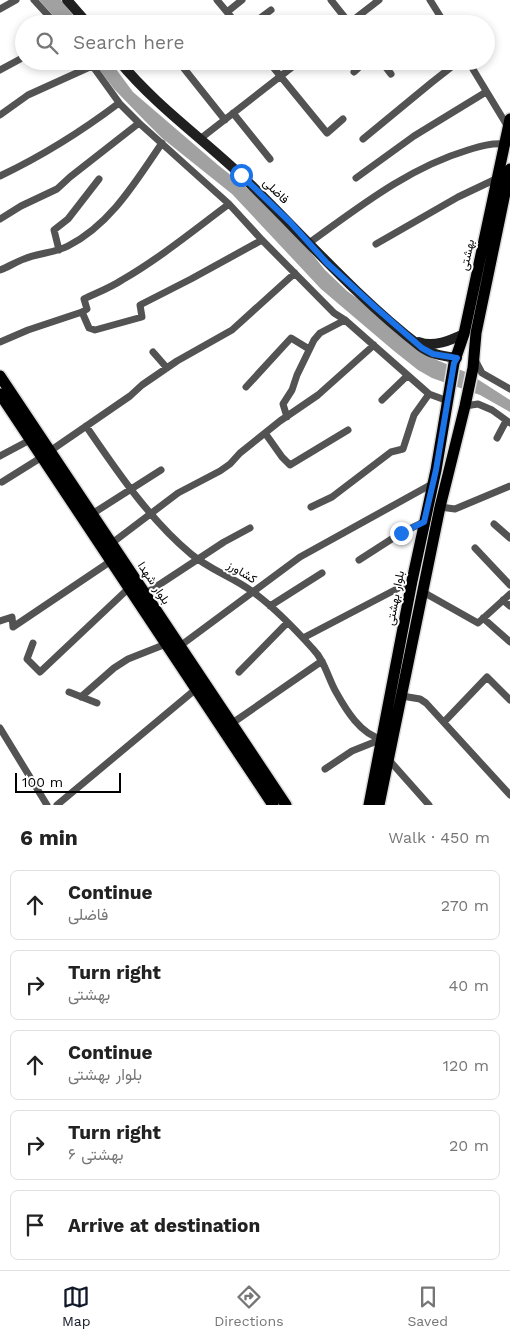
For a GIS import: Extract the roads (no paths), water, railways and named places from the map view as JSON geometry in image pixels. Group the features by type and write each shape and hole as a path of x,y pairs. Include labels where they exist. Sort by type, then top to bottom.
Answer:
{"main road":[{"path":"67,0 80,15"},
{"name":"فاضلی","path":"126,70 147,92 241,175 290,222 327,263 375,307 422,348 433,354 456,361"},
{"name":"بهشتی","path":"449,399 509,123"},
{"path":"466,403 476,332 510,169"},
{"path":"414,340 424,345 434,344 464,334"},
{"name":"بلوار شهدا","path":"0,376 111,562 273,805"},
{"name":"بلوار شهدا","path":"0,394 30,440 46,454 92,514 286,805"},
{"name":"بلوار بهشتی","path":"369,805 402,696 440,507 442,471 438,455 449,399"},
{"name":"بلوار بهشتی","path":"380,805 390,760 388,740 412,581 432,484 451,459 466,403"},
{"path":"438,455 451,459"}],"street":[{"path":"0,10 16,0"},
{"path":"34,0 48,15"},
{"path":"217,0 229,15"},
{"path":"226,12 242,0"},
{"path":"332,0 343,15"},
{"path":"359,15 379,0"},
{"path":"430,0 439,15"},
{"path":"264,15 271,10"},
{"path":"0,70 15,62"},
{"path":"0,116 28,95 78,70"},
{"path":"94,70 119,103 229,204 334,313 345,320 429,394 449,399"},
{"path":"185,70 225,120"},
{"path":"276,70 327,133 343,119"},
{"path":"200,139 289,70"},
{"path":"389,70 392,74"},
{"path":"363,139 447,70"},
{"path":"473,70 486,92 509,123"},
{"path":"356,178 414,136 486,92"},
{"path":"0,176 24,165 88,127 119,103"},
{"path":"233,113 270,160"},
{"path":"0,219 58,189 70,177 139,123"},
{"path":"0,270 24,259 67,247 83,237 104,220 130,190 162,143"},
{"path":"309,243 404,178 449,156 492,143 505,144"},
{"path":"376,244 458,197 498,178"},
{"path":"59,250 54,230 68,219 99,179"},
{"path":"0,342 87,309 84,299 121,281 160,256 229,204"},
{"path":"82,312 89,328 95,330 142,317 140,305 262,240"},
{"path":"2,482 130,396 142,385 167,368 232,330 295,273"},
{"path":"287,417 282,404 292,390 314,340 320,333 345,320"},
{"path":"246,387 290,338 309,349"},
{"path":"112,543 152,514 178,492 220,471 265,434 318,395 374,345"},
{"path":"153,352 167,368"},
{"path":"473,362 482,373 510,389"},
{"path":"382,400 407,376"},
{"path":"311,507 332,497 391,452 403,449 414,415 429,394"},
{"path":"466,403 478,404 492,410 508,422 497,438"},
{"name":"کشاورز","path":"86,426 131,489 170,534 203,564 231,577 253,592 288,623 317,653 336,693 359,726 373,737 388,740"},
{"path":"265,434 290,465 348,430"},
{"path":"0,456 30,440"},
{"path":"92,514 161,470"},
{"path":"180,646 300,557 432,484"},
{"path":"440,507 455,509 510,486"},
{"path":"359,560 401,533 424,522"},
{"path":"494,524 510,538"},
{"path":"145,594 197,559 250,528"},
{"path":"475,548 510,585"},
{"path":"0,621 12,617 13,627 111,562"},
{"path":"270,606 322,573"},
{"path":"303,638 412,581"},
{"path":"33,643 27,659 40,672 129,588"},
{"path":"423,592 478,623 510,594"},
{"path":"503,600 510,606"},
{"path":"483,618 510,642"},
{"path":"239,672 288,623"},
{"path":"81,697 114,668 166,644"},
{"path":"231,724 322,661"},
{"path":"444,722 487,677 510,700"},
{"path":"57,805 196,689"},
{"path":"69,692 97,703"},
{"path":"402,696 420,699 426,703 510,795"},
{"path":"0,728 47,805"},
{"path":"325,769 352,751 388,740"},
{"path":"390,760 430,805"}]}
